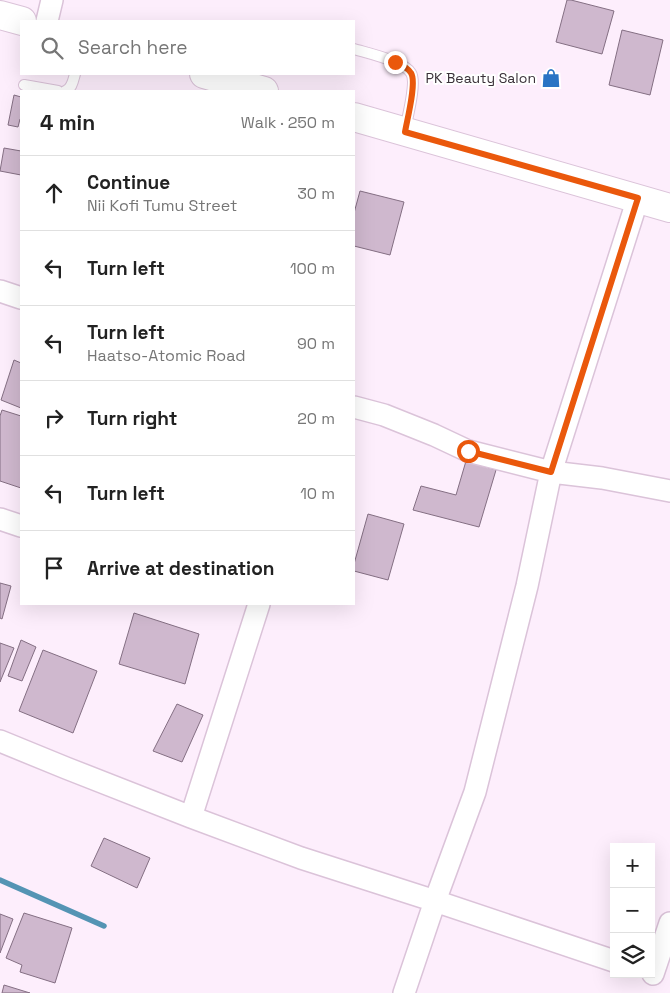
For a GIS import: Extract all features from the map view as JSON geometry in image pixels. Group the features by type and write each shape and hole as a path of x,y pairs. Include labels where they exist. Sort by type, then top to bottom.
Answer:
{"main road":[{"path":"0,15 20,20"},
{"path":"212,75 237,78 262,90"},
{"path":"355,117 670,208"}],"street":[{"path":"47,20 52,0"},
{"path":"404,993 475,792 527,586 551,472 638,198"},
{"path":"0,291 20,298"},
{"path":"355,407 384,415 468,451 551,472 602,478 670,491"},
{"path":"0,519 20,526"},
{"path":"191,817 259,605"},
{"path":"0,741 191,817 301,858 610,960"},
{"path":"658,975 670,923"}],"lane":[{"path":"355,49 395,62 412,73 413,90 405,132"},
{"path":"66,90 71,87 75,75"},
{"path":"24,85 52,90"}],"building":[{"path":"567,0 614,11 602,54 556,42"},
{"path":"622,30 663,40 650,95 609,85"},
{"path":"14,95 20,97 18,127 8,125"},
{"path":"4,148 20,151 20,175 0,171"},
{"path":"360,191 404,202 390,255 355,246 355,209"},
{"path":"14,360 20,363 20,408 1,400"},
{"path":"2,410 20,416 20,488 0,481 0,416"},
{"path":"466,461 496,470 479,527 413,510 421,486 456,495"},
{"path":"368,514 404,524 388,580 355,571 355,560"},
{"path":"0,583 11,586 2,619 0,618"},
{"path":"134,613 199,634 185,684 119,664"},
{"path":"21,640 36,647 22,681 8,676"},
{"path":"0,643 14,648 0,682"},
{"path":"43,650 97,671 73,733 19,711"},
{"path":"177,704 203,715 182,762 153,751"},
{"path":"104,838 150,858 137,888 91,866"},
{"path":"24,913 72,928 55,983 20,972 22,965 6,958"},
{"path":"0,914 13,919 0,953"},
{"path":"4,985 30,993 2,993"}],"waterway":[{"path":"0,880 104,926"}],"place":[{"name":"PK Beauty Salon","path":"551,78"}],"route":[{"path":"395,62 412,73 413,80 413,90 405,132 638,198 551,472 468,451"}]}
